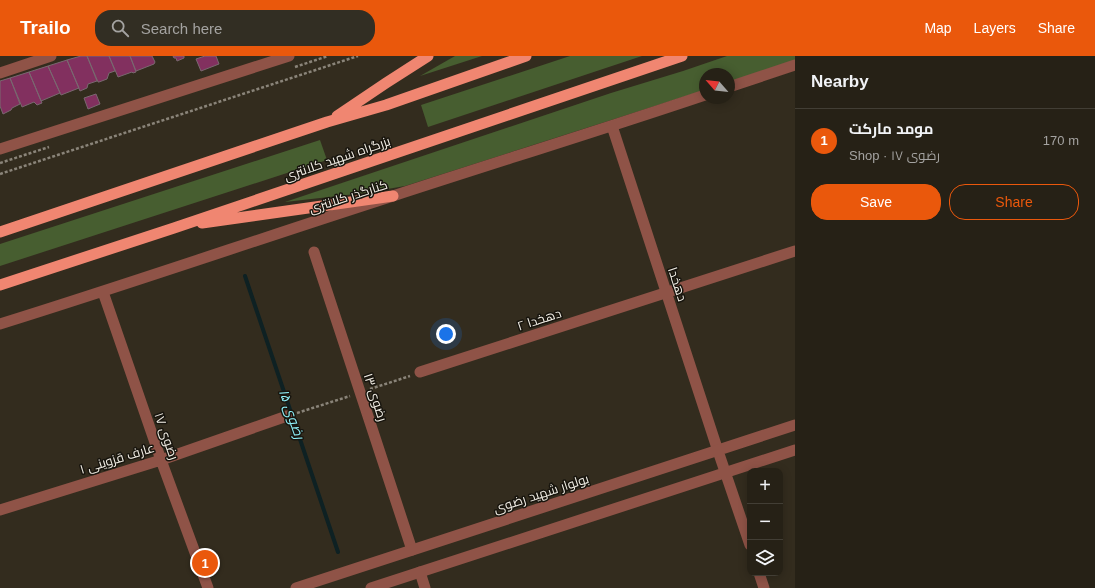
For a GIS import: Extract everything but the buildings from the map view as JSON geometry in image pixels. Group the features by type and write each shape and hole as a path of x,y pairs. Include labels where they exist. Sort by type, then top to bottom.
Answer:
{"highway":[{"path":"327,122 428,56"},
{"path":"0,232 327,122 386,105 526,56"},
{"name":"بزرگراه شهید کلانتری","path":"0,284 174,228 682,56"},
{"path":"174,228 393,196"}],"street":[{"path":"0,73 51,56"},
{"path":"0,149 289,56"},
{"path":"735,85 795,65"},
{"name":"کنارگذر کلانتری","path":"0,324 103,292 699,97"},
{"name":"دهخدا","path":"612,126 726,473"},
{"name":"دهخدا ۲","path":"420,372 795,251"},
{"name":"رضوی ۱۳","path":"314,252 412,550"},
{"name":"رضوی ۱۷","path":"103,292 161,460 208,588"},
{"name":"عارف قزوینی ۱","path":"0,510 161,460 287,416"},
{"name":"بولوار شهید رضوی","path":"296,588 795,425"},
{"path":"371,588 795,450"},
{"path":"726,473 748,540"},
{"path":"420,572 425,588"},
{"path":"760,576 764,588"}],"path":[{"path":"0,174 358,56"}],"green space":[{"path":"455,56 482,56 420,76"},
{"path":"570,56 642,56 428,127 421,105"},
{"path":"727,56 795,56 795,60 735,80 735,68 699,68 699,92 405,186 364,193 285,202 611,93"},
{"path":"320,140 327,160 0,266 0,244"}],"waterway":[{"name":"رضوی ۱۵","path":"245,276 338,552"}],"place":[{"name":"مومد مارکت","path":"205,563"}]}
